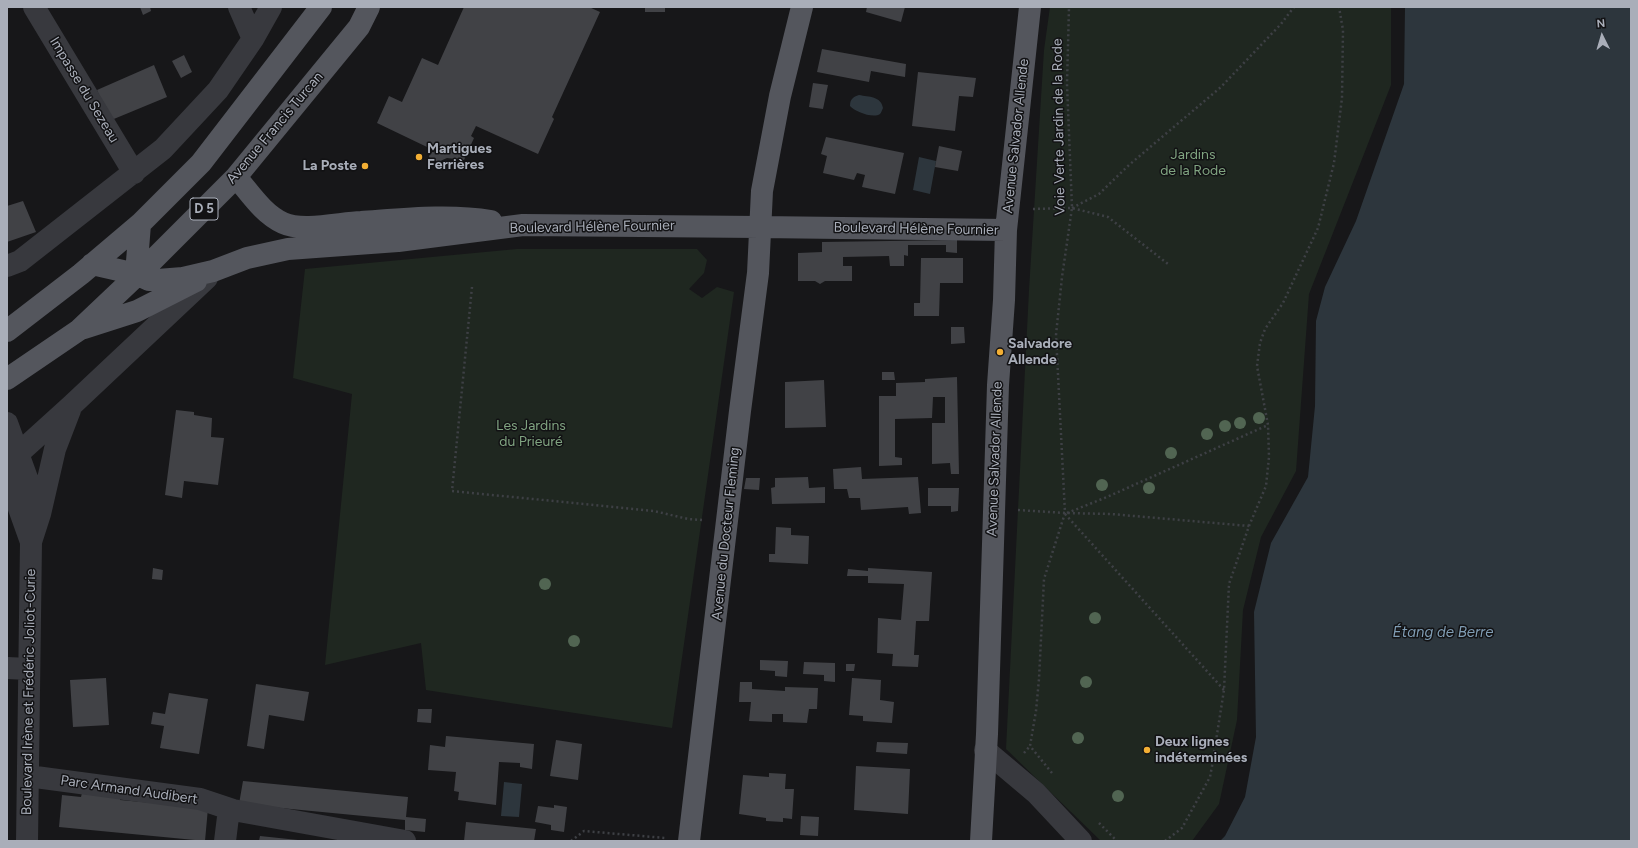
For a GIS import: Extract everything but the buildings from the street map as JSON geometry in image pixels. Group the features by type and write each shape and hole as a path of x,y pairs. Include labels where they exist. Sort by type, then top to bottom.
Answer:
{"main road":[{"name":"D 5","path":"7,331 46,302 140,224 201,162 321,7"},
{"name":"Avenue Francis Turcan","path":"7,379 79,330 136,274 154,259 236,177 359,27 369,7"},
{"name":"Avenue du Docteur Fleming","path":"689,841 758,273 762,192 780,96 802,7"},
{"name":"Avenue Salvador Allende","path":"981,841 987,734 998,378 1004,300 1006,230 1030,7"},
{"path":"236,177 266,212 284,224 296,228 360,222 452,217 523,225"},
{"path":"136,274 140,224"},
{"name":"Boulevard Hélène Fournier","path":"92,264 136,274 149,280 183,278 213,272 247,258 288,249 398,241 523,225 760,226 1006,230"},
{"path":"79,330 137,311 213,272"},
{"path":"7,311 46,302"}],"street":[{"name":"Impasse du Sezeau","path":"34,7 134,173"},
{"path":"239,7 253,39"},
{"path":"7,266 20,261 163,149 218,90 253,39 271,7"},
{"path":"13,459 72,406 213,272"},
{"name":"Boulevard Irène et Frédéric Joliot-Curie","path":"27,841 31,542 40,514 55,449 72,406"},
{"path":"7,423 13,459 40,514"},
{"name":"Boulevard Irène et Frédéric Joliot-Curie","path":"7,475 31,542"},
{"path":"7,668 29,669"},
{"path":"985,750 1036,794 1081,841"},
{"name":"Parc Armand Audibert","path":"28,776 200,799 229,809 405,841"},
{"path":"225,841 229,809"}],"path":[{"name":"Voie Verte Jardin de la Rode","path":"1030,746 1036,711 1039,679 1044,579 1065,514 1056,334 1062,277 1072,208 1067,84 1069,7"},
{"path":"1072,208 1099,194 1128,165 1221,87 1282,24 1294,7"},
{"path":"1165,841 1182,828 1210,777 1224,690 1229,584 1249,526 1266,486 1270,457 1268,425 1257,366 1260,343 1265,329 1283,303 1318,228 1334,163 1342,98 1343,30 1338,7"},
{"path":"1009,198 1024,208 1072,208 1108,217 1168,264"},
{"path":"472,287 452,491 654,511 688,519 727,521"},
{"path":"1065,514 1107,497 1268,425"},
{"path":"994,508 1065,514 1111,514 1249,526"},
{"path":"1065,514 1224,690"},
{"path":"571,841 584,831 666,838"}],"green space":[{"name":"Jardins de la Rode","path":"1050,7 1391,7 1391,85 1309,294 1296,471 1261,537 1243,610 1237,720 1219,804 1192,841 1101,841 1006,749 1029,290 1044,50"},
{"name":"Les Jardins du Prieuré","path":"517,249 697,249 707,260 704,273 689,289 702,298 717,287 734,292 672,728 426,690 421,643 325,665 352,394 293,378 305,269"}],"water":[{"name":"Étang de Berre","path":"1405,7 1631,7 1631,841 1220,841 1225,836 1245,797 1256,737 1254,612 1271,543 1308,477 1315,406 1316,321 1325,287 1356,221 1404,84"},
{"path":"859,95 874,98 880,101 883,108 880,114 873,116 868,115 852,108 850,106 851,100"},
{"path":"919,157 936,161 930,194 913,190"},
{"path":"504,782 522,784 519,817 501,816"}],"place":[{"name":"Martigues Ferrières","path":"419,157"},
{"name":"La Poste","path":"365,166"},
{"name":"Salvadore Allende","path":"1000,352"},
{"name":"Deux lignes indéterminées","path":"1147,750"}]}
